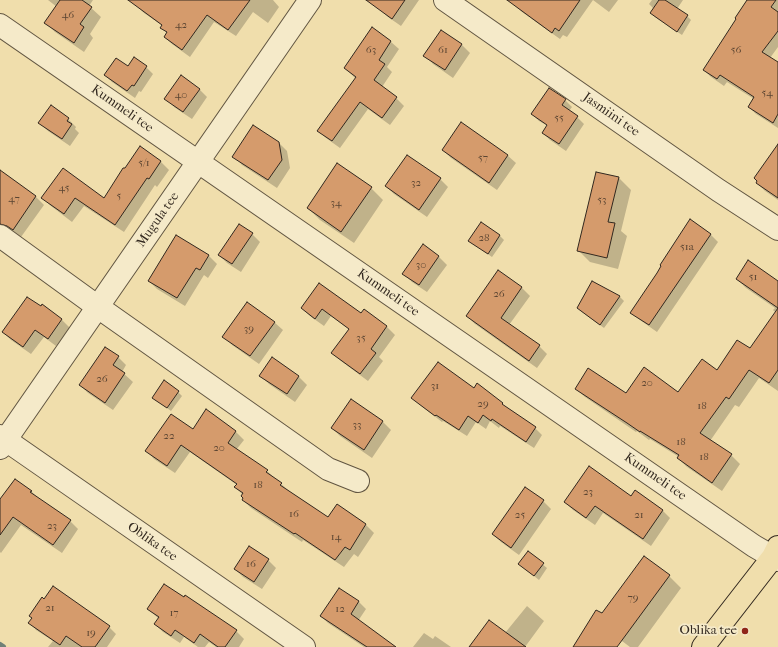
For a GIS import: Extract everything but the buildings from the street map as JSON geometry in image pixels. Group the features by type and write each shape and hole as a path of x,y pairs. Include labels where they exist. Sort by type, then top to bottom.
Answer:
{"main road":[{"path":"703,647 776,555"}],"street":[{"name":"Mugula tee","path":"2,441 98,307 310,0"},
{"name":"Jasmiini tee","path":"445,0 718,190 778,228"},
{"name":"Kummeli tee","path":"0,25 754,546 776,555"},
{"path":"0,236 328,469 358,480"},
{"name":"Oblika tee","path":"2,441 304,647"}],"place":[{"name":"Oblika tee","path":"745,631"}]}
